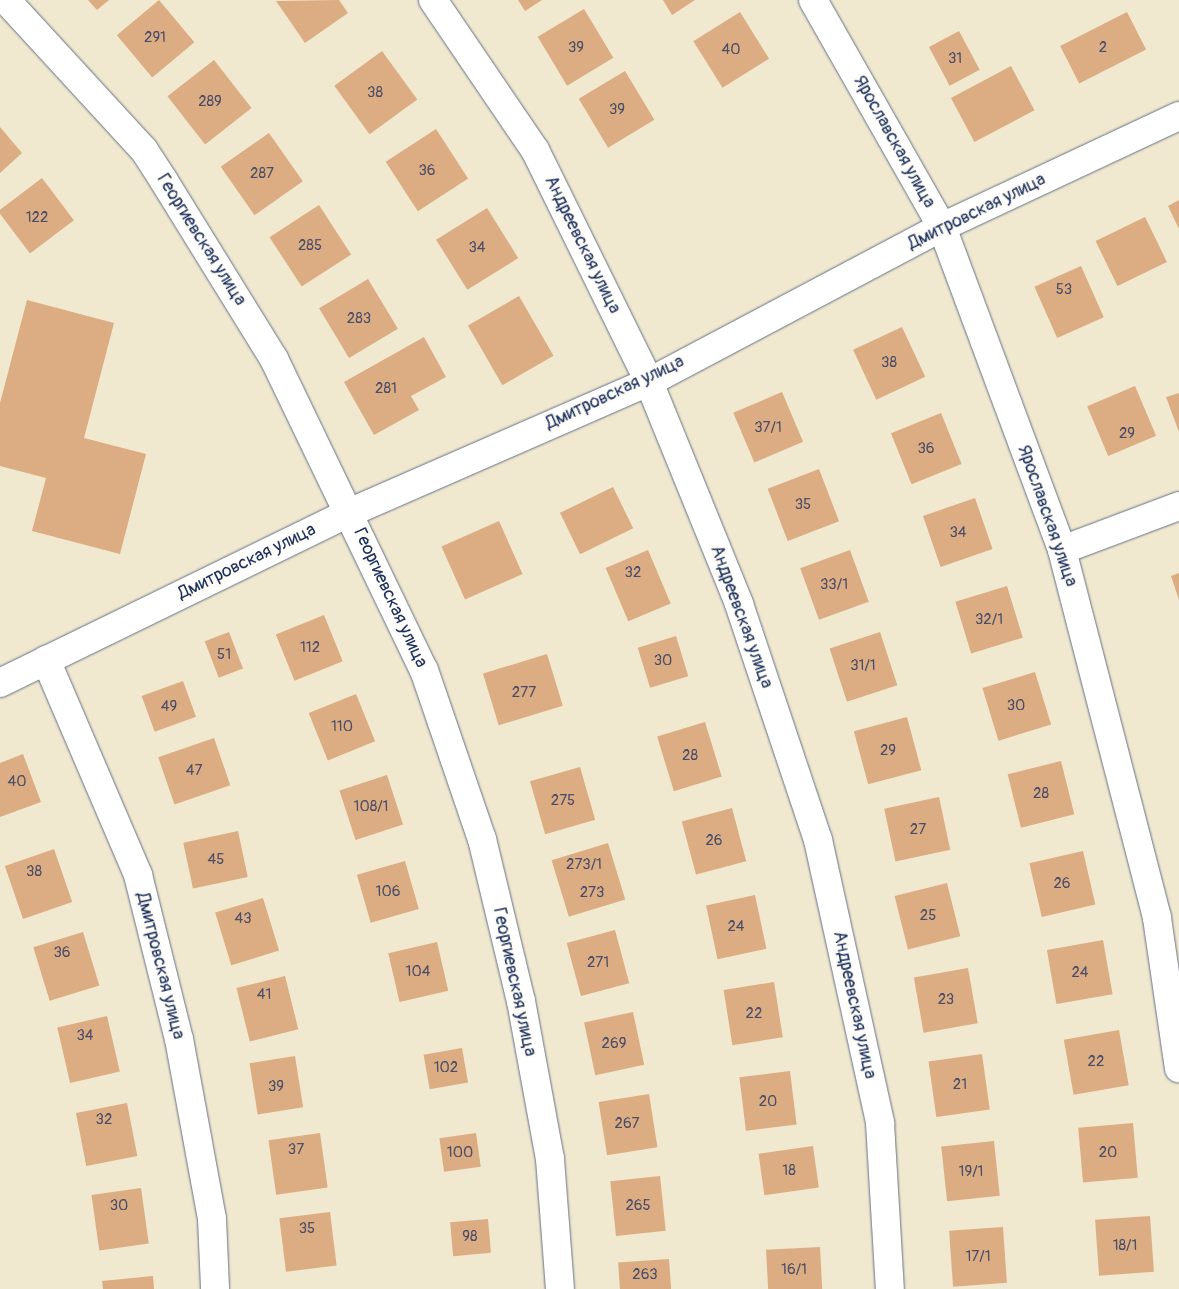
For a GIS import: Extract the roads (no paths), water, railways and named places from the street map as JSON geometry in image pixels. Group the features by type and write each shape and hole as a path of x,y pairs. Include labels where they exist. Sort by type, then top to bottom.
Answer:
{"street":[{"name":"Георгиевская улица","path":"6,0 144,150 274,359 351,512 424,670 482,840 521,1001 550,1159 560,1289"},
{"name":"Андреевская улица","path":"432,0 535,150 649,382 739,604 818,840 880,1123 890,1289"},
{"name":"Ярославская улица","path":"813,0 942,227 1062,550 1157,918 1179,1068"},
{"name":"Дмитровская улица","path":"0,683 351,512 649,382 942,227 1179,116"},
{"path":"1062,550 1179,506"},
{"name":"Дмитровская улица","path":"46,660 138,875 179,1039 212,1219 215,1289"}]}
